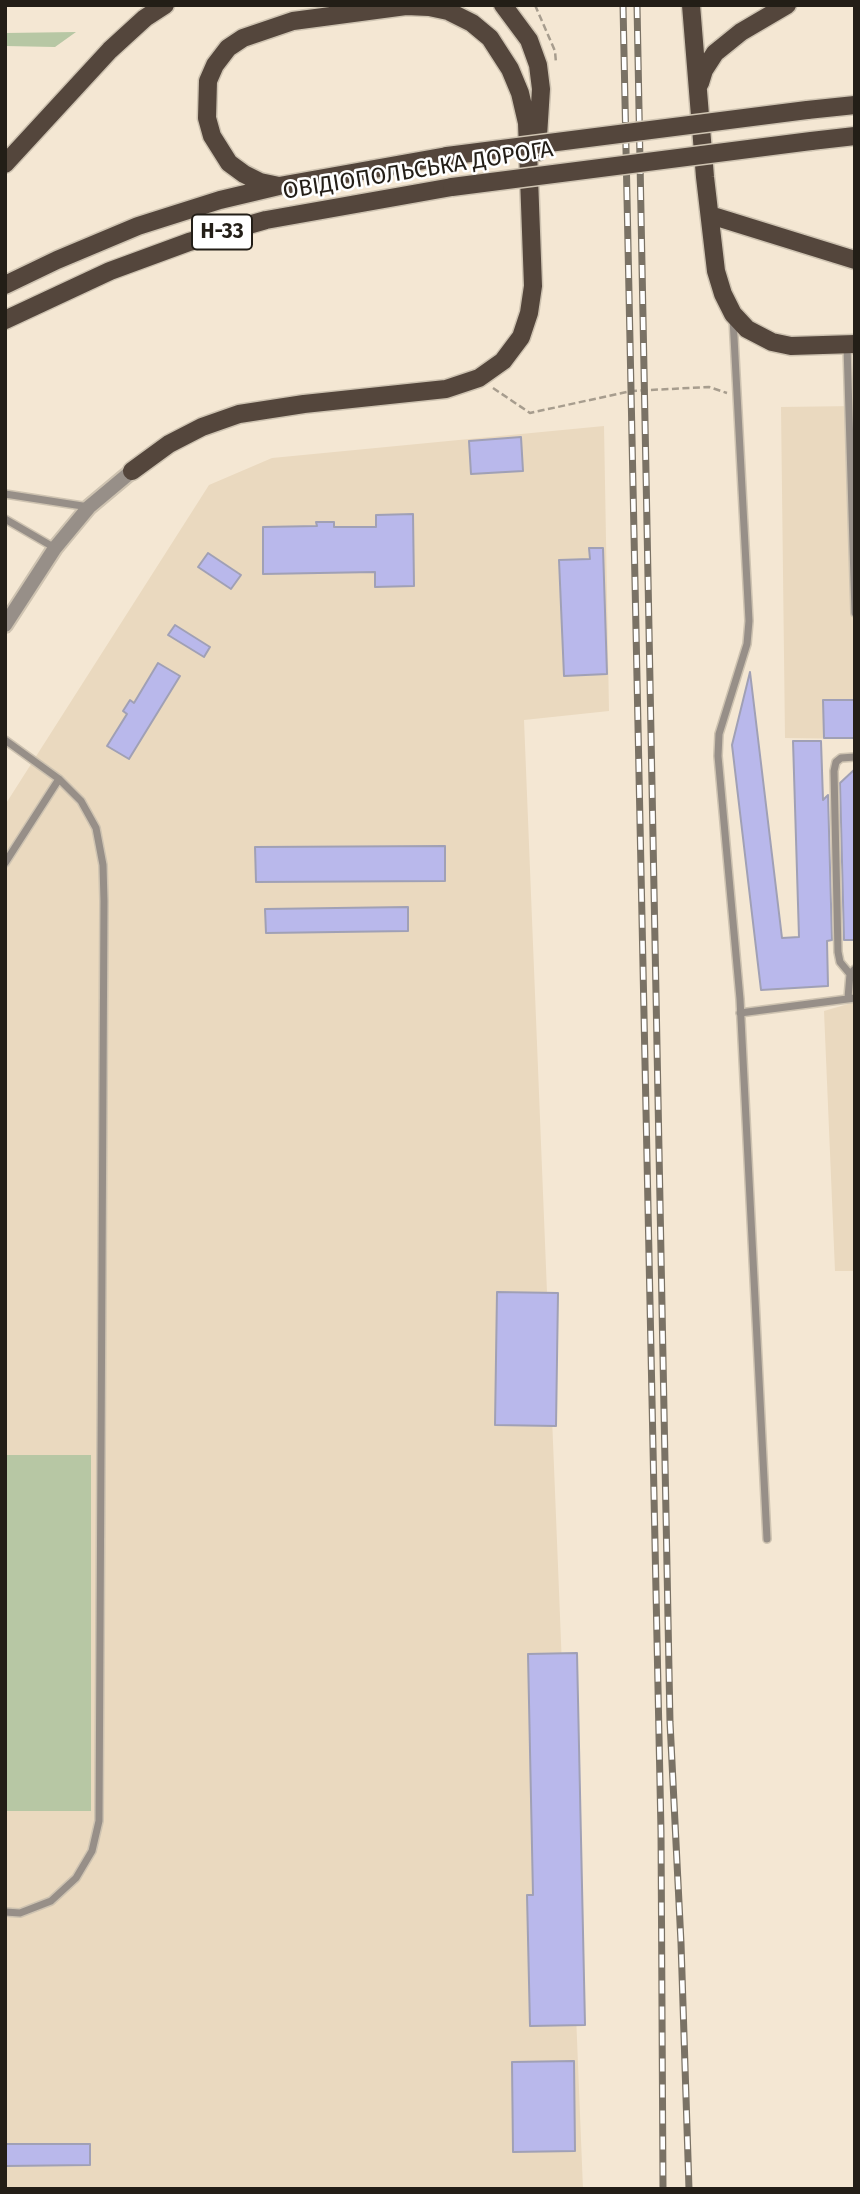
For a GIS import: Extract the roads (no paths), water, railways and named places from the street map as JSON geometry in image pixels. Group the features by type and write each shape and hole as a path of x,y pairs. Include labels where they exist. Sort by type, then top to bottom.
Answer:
{"main road":[{"path":"5,164 110,50 145,18 165,5"},
{"path":"503,5 529,40 538,65 541,89 532,225"},
{"path":"691,5 716,271 723,294 733,314 747,329 772,342 791,346 851,345"},
{"path":"698,89 704,70 715,53 741,32 787,5"},
{"path":"132,471 169,444 202,427 239,414 304,404 446,389 479,378 503,361 521,337 529,313 533,286 527,123 520,93 510,69 490,38 472,23 448,11 406,6 293,21 243,37 228,48 208,80 206,118 212,136 229,163 260,182 279,186"},
{"name":"ОВІДІОПОЛЬСЬКА ДОРОГА","path":"5,285 67,255 138,226 210,203 279,186 447,156 855,105"},
{"name":"ОВІДІОПОЛЬСЬКА ДОРОГА","path":"5,320 80,284 189,242 266,220 452,187 855,136"},
{"path":"710,215 855,260"}],"street":[{"path":"5,625 55,548 89,507 132,471"}],"lane":[{"path":"733,314 749,621 747,644 719,734 718,756 740,1013 767,1539"},
{"path":"851,345 855,613"},
{"path":"5,494 89,507"},
{"path":"7,523 55,548"},
{"path":"5,740 59,779 81,801 96,828 103,865 103,1442 99,1821 92,1851 76,1878 51,1901 20,1913 5,1912"},
{"path":"740,1013 851,998 853,972 841,962 838,953 834,771 836,762 841,758 855,757"},
{"path":"5,863 59,779"}],"railway":[{"path":"623,5 661,1832 663,2189"},
{"path":"637,5 670,1722 689,2189"}]}
